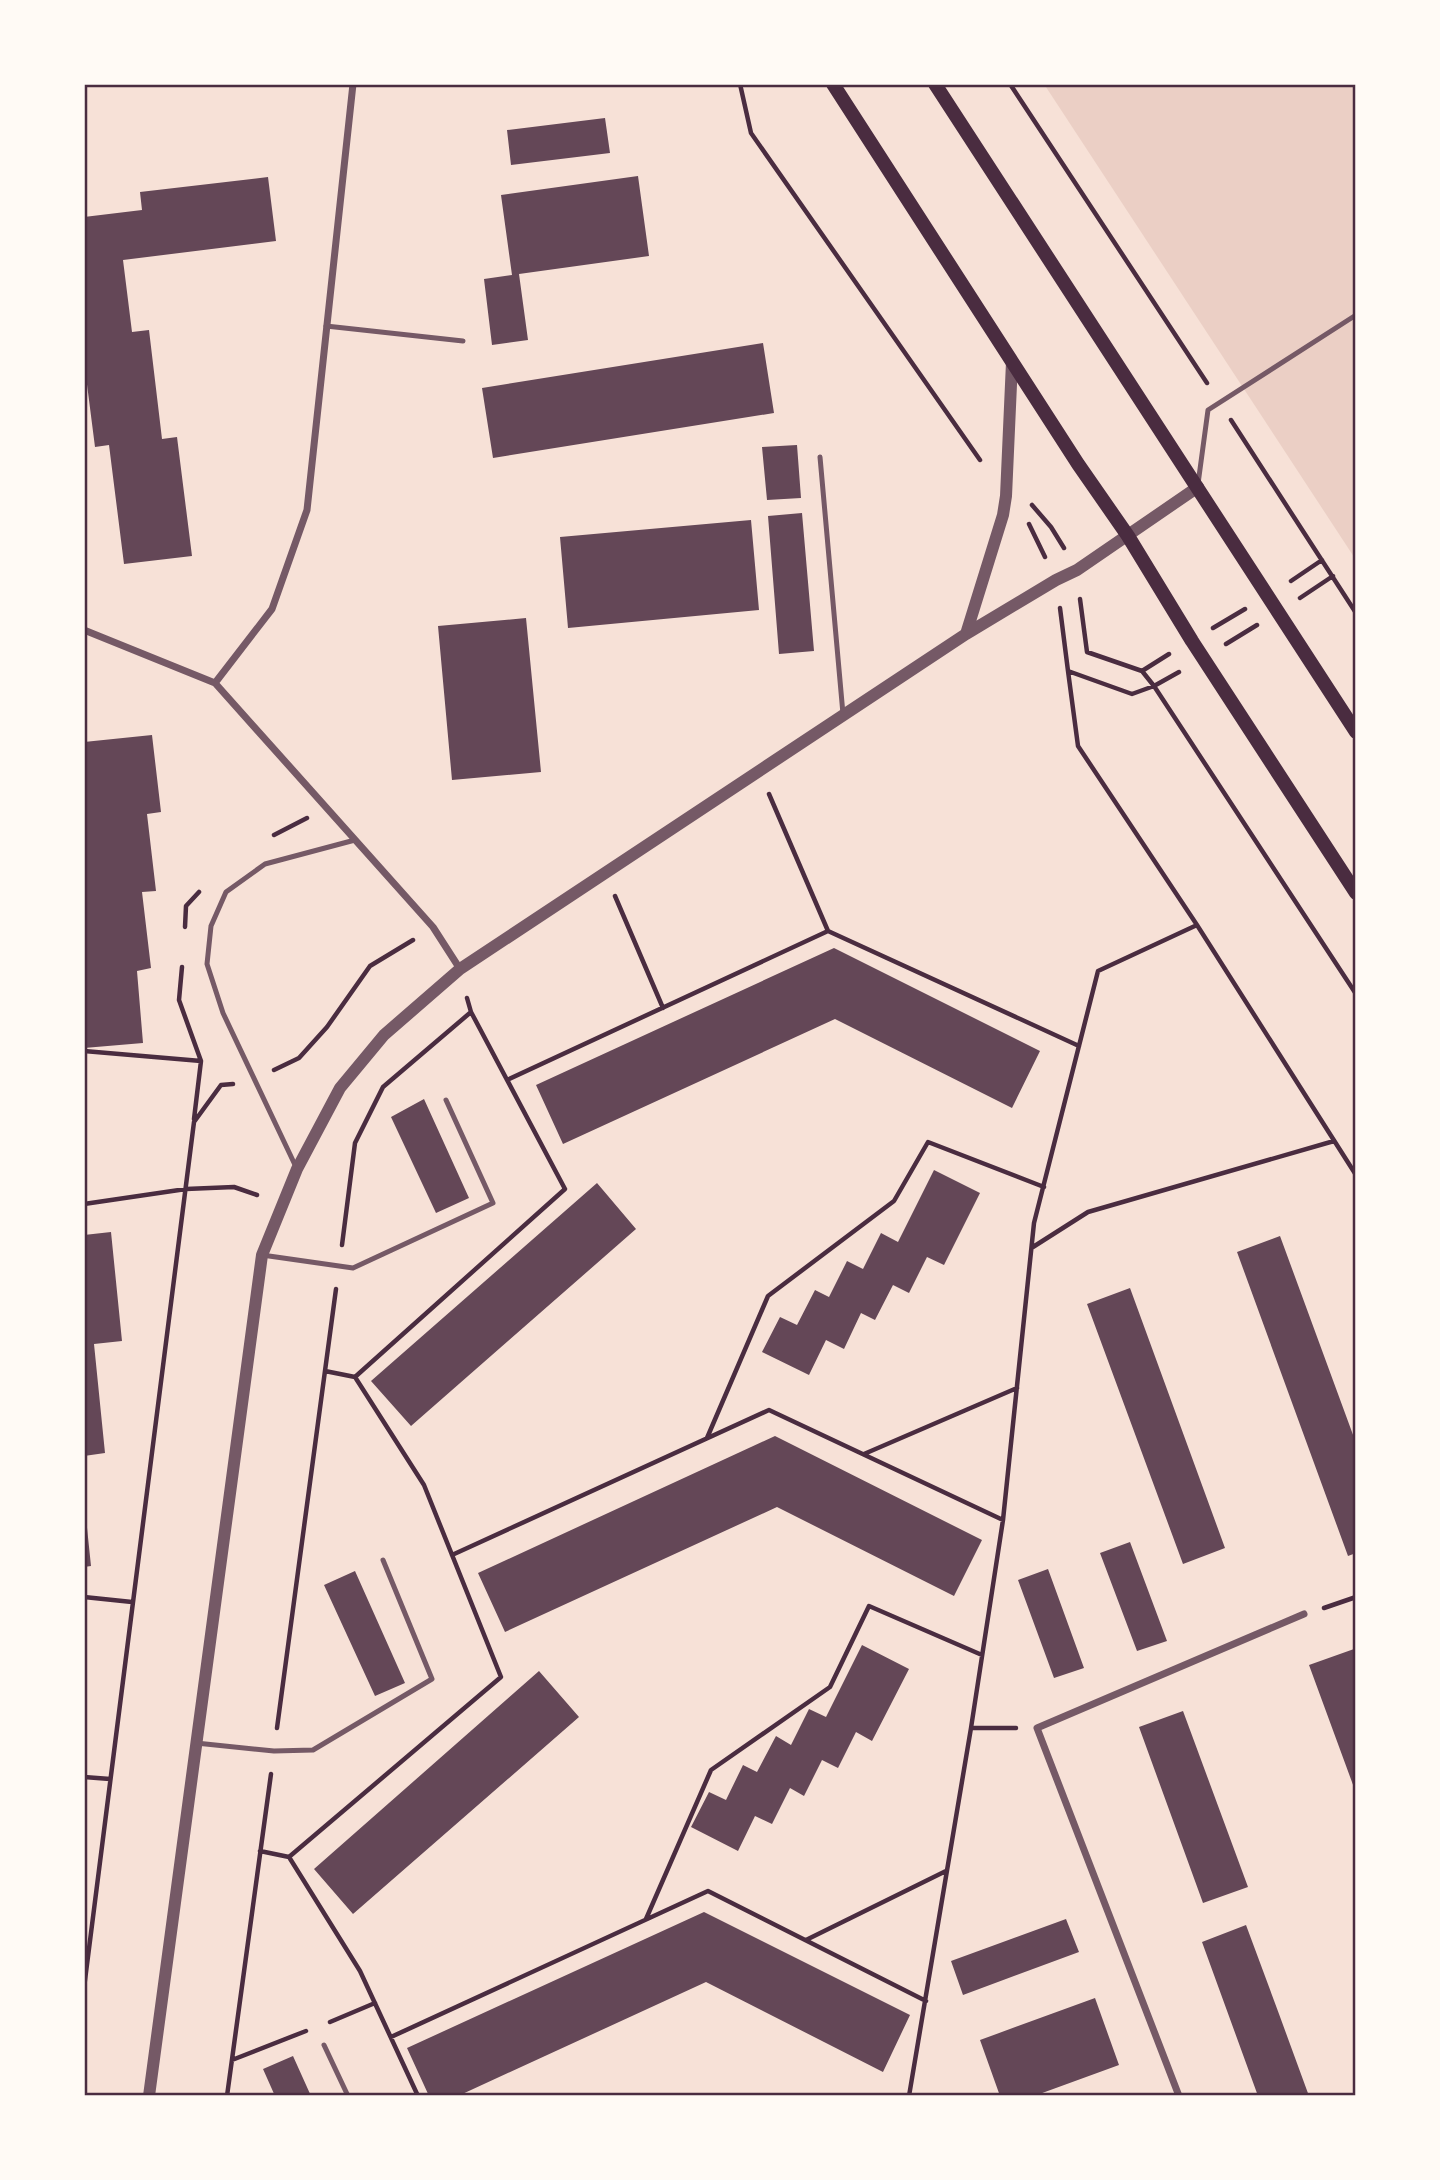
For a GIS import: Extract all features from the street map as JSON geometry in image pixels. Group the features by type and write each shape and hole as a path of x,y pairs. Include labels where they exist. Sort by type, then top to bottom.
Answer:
{"main road":[{"path":"833,84 1128,536 1192,641 1356,893"},
{"path":"935,84 1356,732"}],"street":[{"path":"215,683 272,609 307,510 353,84"},
{"path":"966,634 1003,515 1012,362"},
{"path":"149,2096 262,1255 297,1169 340,1088 384,1035 460,969 843,714 966,634 1077,570 1198,487"},
{"path":"84,630 215,683 433,927 460,969"},
{"path":"1179,2096 1037,1728 1304,1614"}],"lane":[{"path":"1198,487 1208,410 1356,315"},
{"path":"326,326 463,341"},
{"path":"820,457 843,714"},
{"path":"297,1169 223,1013 207,964 211,926 226,892 265,864 355,840"},
{"path":"262,1255 353,1268 493,1203 446,1100"},
{"path":"196,1743 274,1751 313,1749 432,1679 383,1560"},
{"path":"324,2045 348,2096"}],"path":[{"path":"740,84 751,133 1006,496 1033,505 1051,527 1077,570 1087,652 1142,671 1154,686 1356,993"},
{"path":"1010,84 1356,613"},
{"path":"1003,515 1028,522 1056,580 1078,746 1197,925 1356,1175"},
{"path":"1142,671 1322,560"},
{"path":"1068,671 1132,694 1154,686 1203,658 1333,576"},
{"path":"758,771 828,931 1079,1046"},
{"path":"604,873 663,1008"},
{"path":"909,2096 1003,1520 1034,1223 1098,971 1197,925"},
{"path":"270,1072 299,1058 327,1027 370,967 433,927"},
{"path":"506,1080 828,931"},
{"path":"227,2096 355,1143 383,1087 471,1012 460,969"},
{"path":"84,1051 201,1062 84,1988"},
{"path":"194,1122 222,1086 246,1081"},
{"path":"1032,1247 1088,1212 1334,1140"},
{"path":"707,1438 768,1296 894,1202 928,1142 1044,1186"},
{"path":"84,1204 186,1188 234,1187 281,1204"},
{"path":"863,1454 1017,1388"},
{"path":"452,1555 769,1410 1003,1520"},
{"path":"84,1597 132,1602"},
{"path":"1304,1614 1356,1597"},
{"path":"645,1920 711,1770 830,1687 869,1606 982,1655"},
{"path":"971,1728 1037,1728"},
{"path":"84,1777 110,1779"},
{"path":"260,1851 289,1857 360,1971 418,2096"},
{"path":"806,1940 946,1871"},
{"path":"391,2037 708,1891 926,2001"}],"shaded area":[{"path":"1044,84 1356,84 1356,560"}],"building":[{"path":"605,118 610,153 511,165 507,130"},
{"path":"638,176 649,256 519,274 528,340 492,345 484,279 512,275 501,195"},
{"path":"268,177 276,241 123,260 132,332 149,330 162,439 177,437 192,556 124,564 109,445 95,447 84,361 84,217 142,210 140,192"},
{"path":"763,343 774,413 493,458 482,388"},
{"path":"797,445 801,498 767,500 762,447"},
{"path":"802,513 814,651 779,654 768,516"},
{"path":"751,520 759,610 568,628 560,537"},
{"path":"526,618 541,772 452,780 438,626"},
{"path":"152,735 161,812 147,814 156,891 142,892 151,968 137,971 143,1043 84,1048 84,742"},
{"path":"834,948 1040,1051 1012,1108 835,1019 563,1144 536,1085"},
{"path":"424,1099 469,1198 436,1213 391,1117"},
{"path":"934,1170 980,1193 944,1265 927,1257 909,1293 893,1285 875,1320 861,1313 844,1349 826,1340 809,1375 762,1352 780,1317 797,1325 815,1290 829,1297 847,1261 863,1269 881,1233 898,1242"},
{"path":"597,1183 636,1229 411,1426 371,1381"},
{"path":"111,1232 122,1341 94,1344 105,1453 84,1456 84,1235"},
{"path":"1280,1236 1356,1443 1356,1553 1348,1556 1237,1252"},
{"path":"1130,1288 1225,1548 1183,1564 1087,1304"},
{"path":"775,1436 982,1540 954,1596 777,1507 505,1632 478,1573"},
{"path":"84,1518 91,1566 84,1567"},
{"path":"1130,1542 1167,1641 1137,1651 1100,1553"},
{"path":"1048,1569 1084,1668 1054,1678 1018,1580"},
{"path":"355,1571 405,1683 375,1696 324,1585"},
{"path":"862,1645 909,1669 872,1741 856,1732 838,1768 822,1760 804,1796 790,1788 772,1824 755,1816 738,1851 691,1827 709,1792 726,1800 743,1765 757,1772 776,1736 791,1745 809,1709 826,1717"},
{"path":"1354,1649 1356,1653 1356,1793 1309,1665"},
{"path":"539,1671 579,1717 353,1914 314,1869"},
{"path":"1183,1711 1248,1887 1203,1903 1139,1727"},
{"path":"704,1912 910,2015 883,2072 706,1982 458,2096 429,2096 407,2048"},
{"path":"1066,1919 1079,1952 963,1995 951,1961"},
{"path":"1246,1925 1309,2096 1258,2096 1202,1942"},
{"path":"1095,1998 1119,2065 1034,2096 1000,2096 980,2040"},
{"path":"293,2056 311,2096 275,2096 263,2069"}]}
